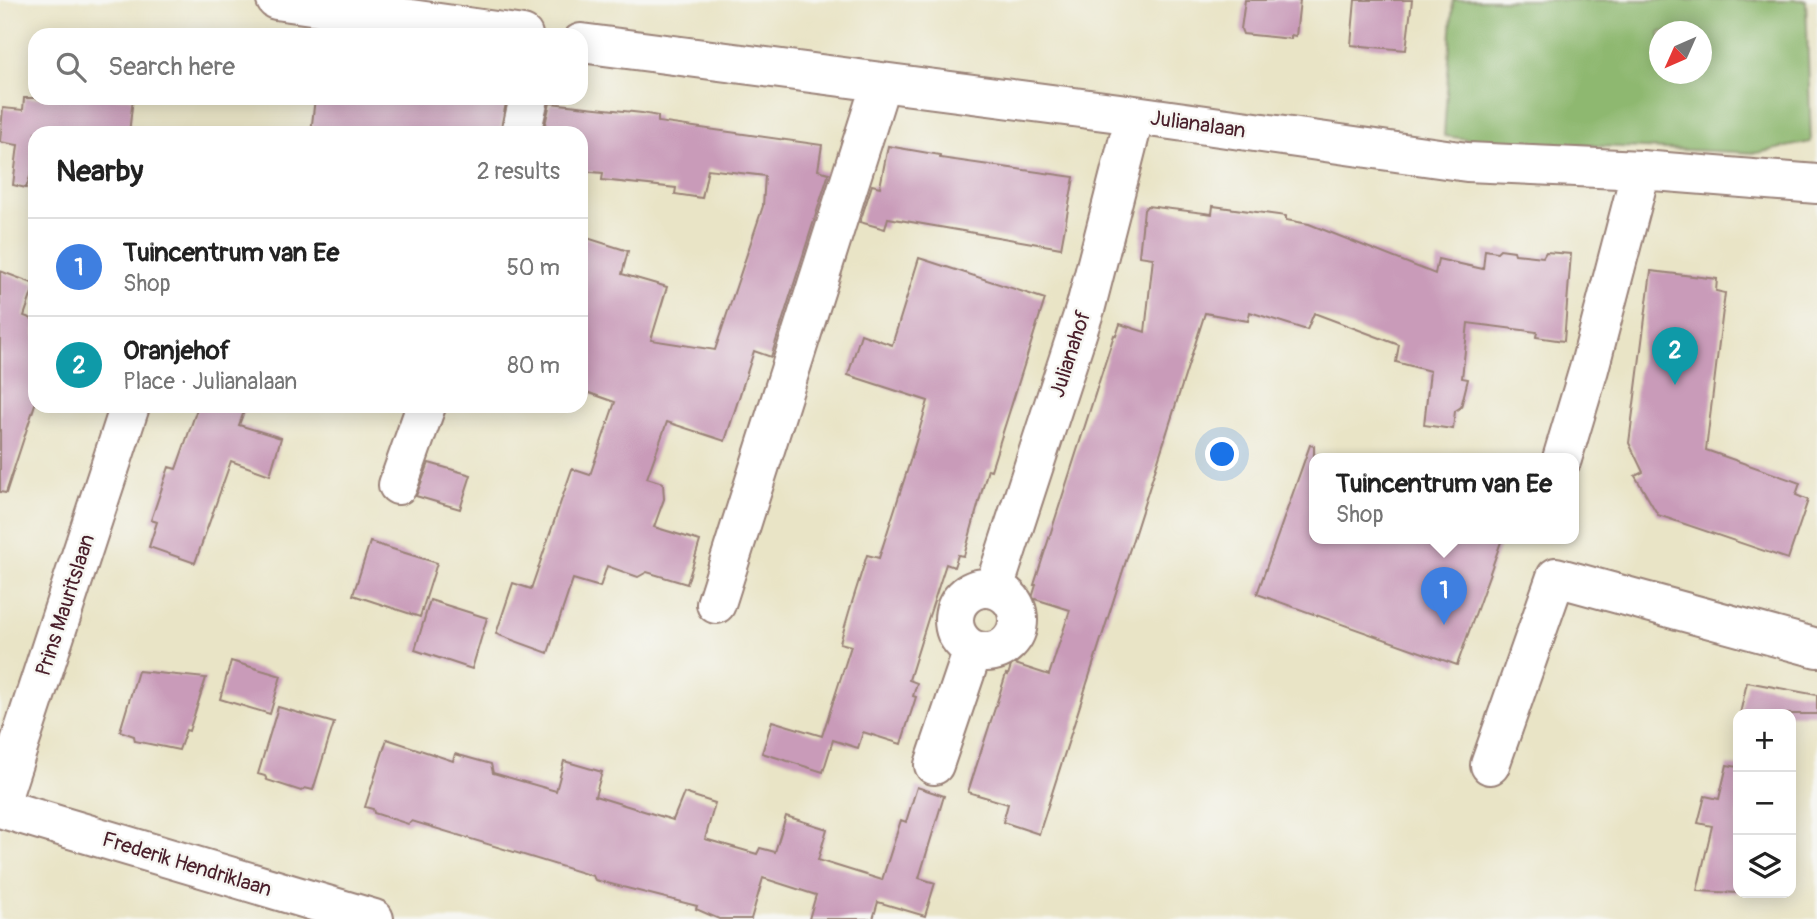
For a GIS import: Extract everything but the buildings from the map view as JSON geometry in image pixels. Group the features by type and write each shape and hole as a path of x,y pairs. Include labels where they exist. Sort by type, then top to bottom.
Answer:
{"street":[{"path":"282,0 475,28"},
{"name":"Julianalaan","path":"588,44 1467,162 1641,170 1817,184"},
{"path":"716,604 881,83"},
{"path":"523,126 527,105"},
{"name":"Julianahof","path":"934,765 973,650 957,635 954,614 965,596 974,590 994,588 1086,306 1135,116"},
{"path":"1564,453 1589,369 1641,170"},
{"name":"Prins Mauritslaan","path":"0,806 128,413"},
{"path":"398,485 424,413"},
{"path":"1490,765 1556,577 1817,648"},
{"name":"Frederik Hendriklaan","path":"0,806 374,919"}],"green space":[{"path":"1453,0 1806,0 1811,142 1757,153 1482,141 1444,136"}],"place":[{"name":"Oranjehof","path":"1675,385"},
{"name":"Tuincentrum van Ee","path":"1444,625"}]}
